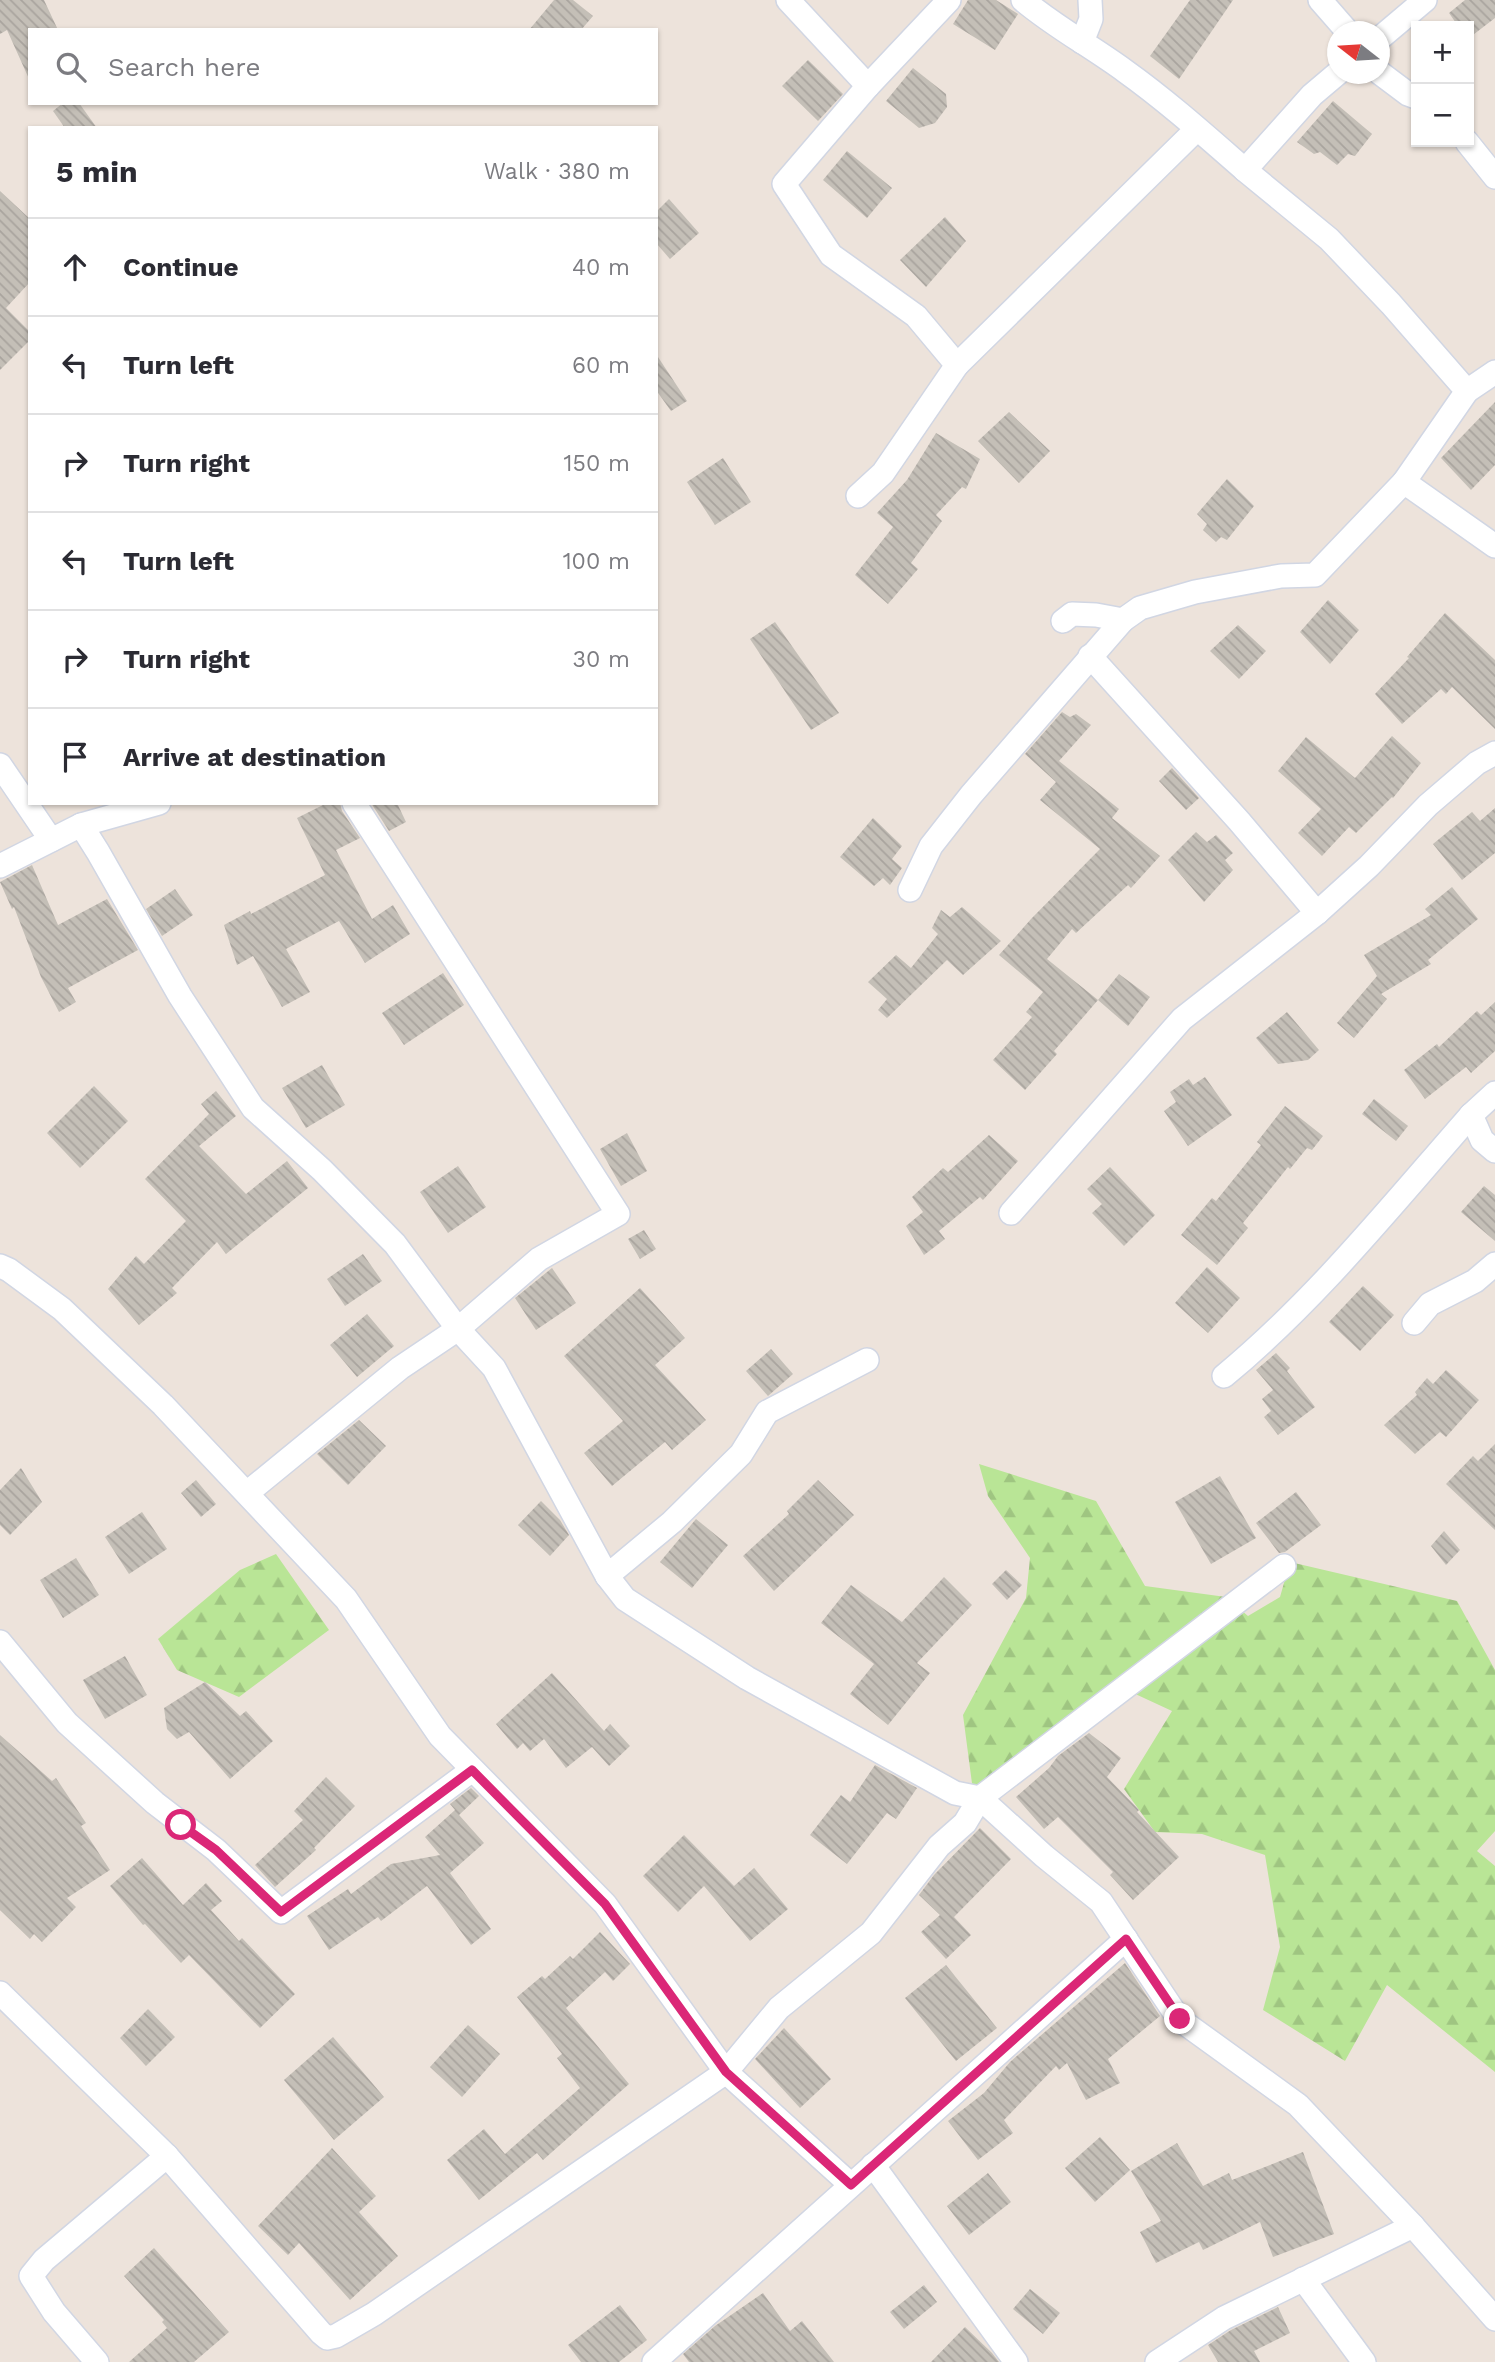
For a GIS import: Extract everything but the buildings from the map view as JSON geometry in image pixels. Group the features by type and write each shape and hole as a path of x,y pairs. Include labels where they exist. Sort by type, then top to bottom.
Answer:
{"street":[{"path":"788,0 869,86"},
{"path":"948,0 784,184 831,255 916,316 957,365"},
{"path":"1082,42 1091,19 1090,0"},
{"path":"1320,0 1338,21"},
{"path":"1390,30 1425,0"},
{"path":"1028,2 1049,21 1123,69 1329,239 1391,304 1467,391"},
{"path":"1390,80 1411,95"},
{"path":"1245,170 1312,95 1327,82"},
{"path":"858,496 883,473 957,365 1197,129"},
{"path":"1471,147 1495,177"},
{"path":"910,890 931,846 963,805 1123,621 1140,608 1195,592 1281,576 1315,575 1404,482 1467,391 1495,372"},
{"path":"1404,482 1495,546"},
{"path":"1063,621 1072,614 1096,615 1123,621"},
{"path":"1090,656 1239,821 1317,913"},
{"path":"1012,1213 1182,1019 1317,913 1369,866 1428,805 1477,764 1495,753"},
{"path":"0,765 51,840"},
{"path":"0,866 81,825 152,805"},
{"path":"247,1493 400,1368 458,1329 539,1259 618,1214 355,805"},
{"path":"81,825 180,996 253,1108 321,1170 395,1244 458,1329 494,1368 607,1576 625,1599 747,1678 955,1793 980,1798 1044,1856 1101,1902 1180,2019 1298,2105 1413,2226 1495,2319"},
{"path":"1224,1376 1261,1346 1378,1223 1471,1115 1495,1093"},
{"path":"1471,1115 1482,1140 1495,1151"},
{"path":"1414,1323 1430,1304 1475,1281 1495,1264"},
{"path":"0,1266 62,1309 163,1405 346,1599 440,1736 605,1904 726,2072 851,2185"},
{"path":"607,1576 672,1522 741,1454 767,1412 866,1360"},
{"path":"0,1993 167,2156 321,2333 327,2338 336,2336 374,2314 726,2072 779,2008 871,1933 939,1846 965,1823 980,1798 1284,1566"},
{"path":"0,1642 67,1723 155,1803 216,1850 281,1912 472,1770"},
{"path":"654,2362 1126,1939"},
{"path":"97,2362 54,2312 31,2276 44,2260 167,2156"},
{"path":"873,2165 1016,2362"},
{"path":"1157,2362 1224,2318 1413,2226"},
{"path":"1303,2279 1364,2362"}],"green space":[{"path":"979,1464 1096,1501 1145,1586 1226,1597 1248,1616 1280,1597 1290,1562 1457,1601 1495,1670 1495,1831 1477,1851 1495,1866 1495,2072 1387,1985 1345,2061 1263,2010 1280,1947 1265,1855 1202,1834 1155,1832 1124,1789 1172,1711 1131,1692 973,1791 963,1715 1026,1598 1030,1558 988,1496"},
{"path":"276,1554 329,1630 239,1697 177,1670 158,1639 240,1570"}],"route":[{"path":"181,1825 216,1850 281,1912 472,1770 605,1904 726,2072 851,2185 1126,1939 1180,2019"}]}
